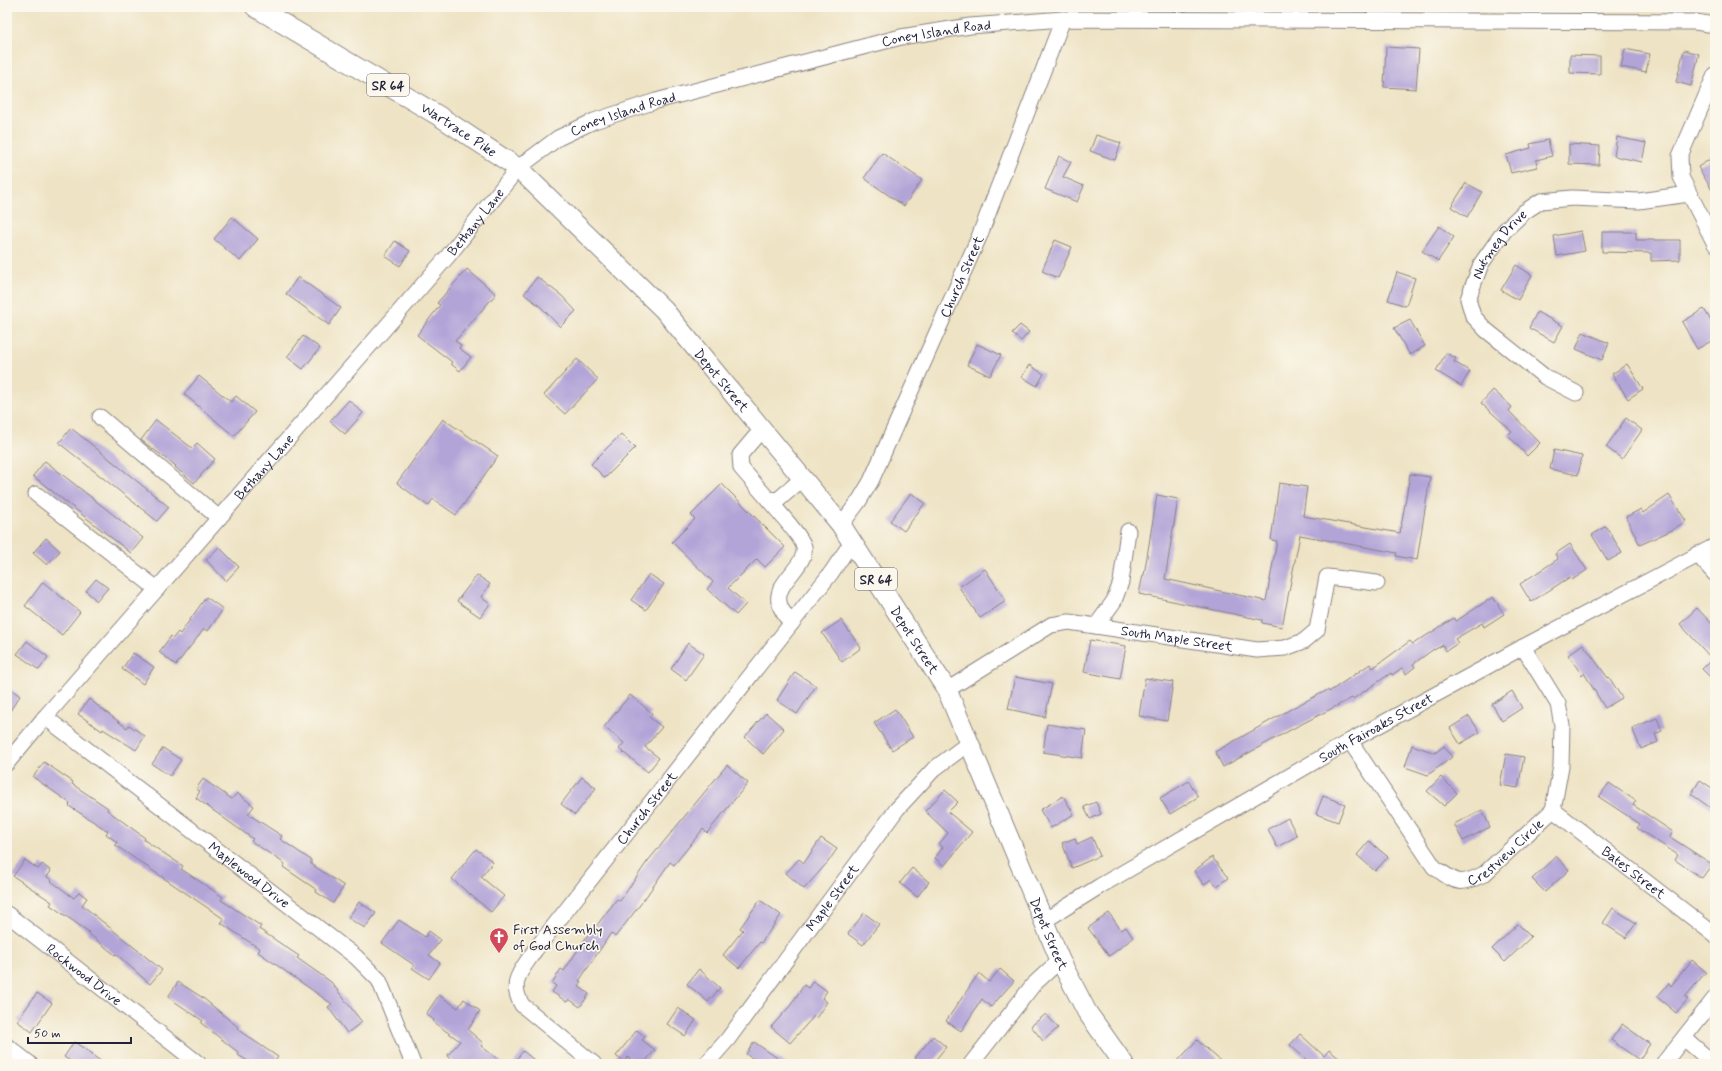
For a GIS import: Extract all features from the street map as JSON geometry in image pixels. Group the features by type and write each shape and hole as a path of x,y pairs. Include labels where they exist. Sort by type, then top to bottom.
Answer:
{"main road":[{"name":"Wartrace Pike","path":"255,7 432,112 518,168"},
{"name":"Depot Street","path":"518,168 664,310 841,525 948,690 1060,960 1087,1012 1124,1064"}],"street":[{"name":"Coney Island Road","path":"518,168 558,138 594,121 656,101 901,37 970,26 1063,19 1695,22 1715,25"},
{"name":"Church Street","path":"841,525 859,501 871,481 979,237 1063,19"},
{"path":"1715,75 1680,156 1681,177 1715,244"},
{"name":"Bethany Lane","path":"7,763 45,716 448,256 518,168"},
{"name":"Nutmeg Drive","path":"1576,393 1545,377 1486,330 1473,316 1468,299 1481,264 1505,230 1524,212 1541,201 1572,198 1639,200 1689,194"},
{"path":"100,417 219,518"},
{"path":"762,429 740,455 741,468 800,538 804,547 802,557 779,591 779,602 791,624"},
{"path":"768,499 778,500 803,478"},
{"path":"36,494 157,589"},
{"path":"1096,626 1114,601 1121,582 1128,531"},
{"name":"Church Street","path":"594,1064 522,1005 516,994 515,981 535,950 831,573 852,542"},
{"name":"South Fairoaks Street","path":"1044,921 1100,886 1350,741 1697,554 1715,546"},
{"path":"1697,554 1715,574"},
{"name":"South Maple Street","path":"948,690 1051,625 1069,622 1257,650 1285,648 1304,641 1316,630 1327,577 1377,583"},
{"name":"Crestview Circle","path":"1350,741 1434,867 1452,879 1461,882 1470,881 1484,874 1552,810 1561,766 1562,725 1558,704 1523,647"},
{"name":"Maplewood Drive","path":"45,716 356,957 379,980 412,1064"},
{"name":"Maple Street","path":"706,1064 728,1039 897,809 934,769 969,743"},
{"name":"Bates Street","path":"1552,810 1715,935"},
{"name":"Rockwood Drive","path":"7,914 199,1064"},
{"path":"971,1064 1032,985 1060,960"},
{"path":"1663,1064 1715,998"},
{"path":"1684,1038 1714,1064"},
{"path":"7,1046 30,1064"}],"building":[{"path":"1386,47 1419,49 1416,89 1384,87"},
{"path":"1625,49 1650,54 1646,72 1621,67"},
{"path":"1684,50 1699,54 1691,86 1676,82"},
{"path":"1570,55 1600,56 1600,74 1570,73"},
{"path":"1096,135 1121,143 1115,160 1090,151"},
{"path":"1617,137 1646,143 1642,162 1614,156"},
{"path":"1548,140 1552,156 1536,160 1537,167 1511,173 1506,155 1531,148 1530,144"},
{"path":"1569,144 1600,146 1599,165 1569,164"},
{"path":"882,153 922,180 904,206 864,178"},
{"path":"1059,156 1071,162 1063,177 1084,186 1077,202 1045,189"},
{"path":"1715,156 1715,195 1698,167"},
{"path":"1466,183 1482,192 1467,217 1451,207"},
{"path":"232,217 258,239 240,261 214,239"},
{"path":"1439,226 1454,237 1438,261 1422,251"},
{"path":"1581,231 1585,251 1557,256 1554,236"},
{"path":"1602,232 1636,232 1636,240 1680,240 1680,260 1651,261 1651,253 1602,252"},
{"path":"1055,240 1072,247 1058,278 1042,271"},
{"path":"395,241 410,251 400,266 385,256"},
{"path":"1516,265 1532,275 1518,300 1501,290"},
{"path":"467,269 496,294 455,341 461,345 459,348 471,357 460,371 451,364 452,362 417,335 440,305 437,303"},
{"path":"1397,272 1415,278 1406,306 1388,300"},
{"path":"298,277 341,308 329,325 286,294"},
{"path":"537,277 562,296 576,311 560,327 542,308 524,294"},
{"path":"1704,309 1715,328 1715,339 1697,349 1682,322"},
{"path":"1537,312 1563,326 1554,342 1529,328"},
{"path":"1410,320 1425,346 1410,355 1394,328"},
{"path":"1020,325 1029,332 1021,341 1012,333"},
{"path":"1583,332 1609,343 1602,360 1576,349"},
{"path":"303,336 320,348 303,369 287,357"},
{"path":"977,344 1001,355 990,376 967,365"},
{"path":"1446,353 1456,358 1454,362 1470,371 1461,386 1436,371"},
{"path":"577,359 598,379 565,414 544,395"},
{"path":"1627,364 1643,389 1628,399 1612,374"},
{"path":"1029,365 1044,374 1037,386 1022,377"},
{"path":"199,376 231,402 236,396 255,412 234,436 184,394"},
{"path":"1493,390 1512,407 1509,411 1540,443 1527,456 1508,435 1512,431 1481,403"},
{"path":"349,400 363,413 345,434 330,421"},
{"path":"1626,418 1642,430 1622,459 1606,447"},
{"path":"443,419 498,456 456,515 433,499 428,506 397,483"},
{"path":"156,420 192,448 197,443 215,459 194,483 175,467 176,466 141,440"},
{"path":"71,428 169,507 157,521 59,443"},
{"path":"621,434 635,448 605,478 591,464"},
{"path":"1554,450 1582,456 1578,475 1550,469"},
{"path":"45,461 143,538 131,553 33,476"},
{"path":"1410,474 1430,477 1417,560 1396,556 1397,553 1300,535 1282,627 1262,623 1262,620 1139,594 1144,575 1157,495 1178,499 1165,579 1266,601 1277,541 1271,540 1279,483 1307,487 1303,516 1400,533"},
{"path":"722,484 785,547 765,567 757,559 728,588 746,604 736,615 707,589 713,582 672,542 695,519 691,515"},
{"path":"911,493 925,503 904,531 890,521"},
{"path":"1669,495 1686,521 1672,530 1640,545 1626,517 1641,509 1643,513"},
{"path":"1606,526 1622,553 1608,561 1592,535"},
{"path":"46,538 60,551 47,565 33,553"},
{"path":"1570,544 1587,570 1572,580 1570,577 1531,602 1520,584 1558,559 1555,554"},
{"path":"219,547 239,567 226,581 206,560"},
{"path":"985,569 1006,601 980,618 959,587"},
{"path":"649,574 664,584 646,610 631,600"},
{"path":"477,575 490,584 481,597 490,604 480,617 457,601"},
{"path":"96,579 108,588 97,601 86,591"},
{"path":"43,582 80,612 62,635 25,606"},
{"path":"206,597 223,609 208,631 204,629 176,665 159,652 171,636 173,638 178,632 180,634"},
{"path":"1493,597 1504,614 1484,627 1482,623 1455,639 1458,643 1446,651 1443,645 1434,649 1413,664 1415,667 1406,674 1402,668 1392,675 1391,673 1353,699 1352,698 1294,728 1223,767 1215,752 1298,705 1328,690 1329,692 1370,664 1373,668 1410,641 1413,644 1454,618 1456,621"},
{"path":"1697,608 1715,627 1715,682 1702,669 1712,659 1680,624"},
{"path":"841,620 861,648 842,662 822,633"},
{"path":"1090,640 1126,646 1120,679 1084,672"},
{"path":"27,641 48,657 39,670 17,654"},
{"path":"688,643 704,654 686,680 671,669"},
{"path":"1583,644 1608,678 1609,677 1622,698 1605,708 1584,673 1582,675 1568,655"},
{"path":"133,653 154,667 143,684 122,669"},
{"path":"795,672 816,686 797,714 777,700"},
{"path":"1015,677 1052,684 1045,717 1008,709"},
{"path":"1145,678 1173,682 1167,721 1139,716"},
{"path":"7,686 20,696 7,715"},
{"path":"1512,691 1522,708 1502,721 1492,704"},
{"path":"630,695 652,713 649,717 662,727 645,747 659,758 648,772 619,749 624,743 604,727"},
{"path":"89,699 127,728 129,725 145,736 136,750 103,729 102,731 78,714"},
{"path":"895,709 913,737 892,750 874,723"},
{"path":"766,713 784,729 763,754 745,737"},
{"path":"1469,716 1480,732 1460,744 1450,728"},
{"path":"1657,718 1662,731 1655,734 1658,742 1641,749 1632,728"},
{"path":"1047,724 1086,730 1082,758 1043,752"},
{"path":"1412,745 1435,753 1444,746 1452,757 1428,775 1405,767"},
{"path":"163,748 181,760 170,776 152,764"},
{"path":"1506,754 1524,757 1518,788 1500,785"},
{"path":"44,762 73,782 72,784 108,808 107,810 145,838 144,840 183,866 181,869 223,897 221,900 261,926 259,929 299,956 297,958 331,982 362,1022 347,1033 328,1007 332,1004 258,952 260,949 221,923 224,919 115,845 117,842 106,834 108,831 69,806 70,803 33,777"},
{"path":"727,765 748,783 707,833 703,829 674,865 670,862 643,901 615,937 611,933 579,981 581,982 578,986 589,994 580,1007 569,999 567,1002 552,992 556,986 552,983 561,969 564,971 589,933 590,934 617,899 620,901 647,862"},
{"path":"582,777 596,788 575,815 561,804"},
{"path":"1441,777 1457,793 1444,806 1427,791"},
{"path":"203,779 232,799 237,793 254,806 248,814 282,836 280,839 311,860 311,864 344,886 333,903 316,892 317,890 283,867 285,864 251,841 253,839 196,798 200,791 196,789"},
{"path":"1700,780 1715,790 1715,811 1691,794"},
{"path":"1189,781 1198,797 1170,814 1160,798"},
{"path":"1609,783 1636,801 1633,805 1673,832 1670,837 1712,864 1702,878 1675,860 1678,855 1637,828 1640,824 1599,797"},
{"path":"945,790 958,802 948,812 972,832 944,866 935,858 943,847 939,844 948,833 925,811"},
{"path":"1063,796 1074,814 1051,828 1040,810"},
{"path":"1323,796 1345,804 1338,822 1316,814"},
{"path":"1096,802 1101,814 1090,819 1084,807"},
{"path":"1482,810 1490,827 1463,841 1454,824"},
{"path":"1288,818 1297,836 1277,847 1268,829"},
{"path":"1092,837 1100,856 1072,868 1062,843 1075,838 1077,844"},
{"path":"821,838 837,849 828,862 804,889 786,873 799,859 804,863"},
{"path":"1369,841 1388,857 1375,871 1357,855"},
{"path":"476,849 493,862 481,877 504,896 491,912 452,879"},
{"path":"1556,856 1569,870 1545,892 1532,879"},
{"path":"1212,857 1228,878 1217,886 1211,879 1204,885 1194,871"},
{"path":"25,860 38,869 42,864 51,871 47,877 74,898 79,892 87,898 82,905 162,970 150,984 116,954 115,955 88,933 89,932 50,905 52,902 13,876"},
{"path":"912,868 929,882 917,897 900,883"},
{"path":"760,900 781,915 761,943 760,942 739,968 723,955 743,930 740,928"},
{"path":"359,902 376,913 365,928 348,918"},
{"path":"1613,908 1636,923 1626,938 1603,923"},
{"path":"864,913 879,924 863,945 848,934"},
{"path":"1109,913 1121,930 1126,927 1133,938 1109,956 1088,928"},
{"path":"399,920 425,937 429,931 441,940 429,955 440,963 429,979 412,968 414,965 382,943"},
{"path":"1518,924 1531,937 1505,962 1492,949"},
{"path":"1692,960 1706,972 1685,997 1688,999 1676,1013 1657,997 1669,983 1671,986"},
{"path":"699,969 720,988 708,1002 687,984"},
{"path":"1000,969 1014,981 991,1007 982,999 961,1031 946,1021 979,973 989,982"},
{"path":"813,981 827,991 822,998 827,1002 816,1018 814,1016 790,1043 771,1027 790,1006 804,985 808,988"},
{"path":"178,982 203,998 239,1028 238,1030 278,1057 273,1064 253,1064 238,1055 239,1053 201,1023 203,1021 168,997"},
{"path":"37,993 52,1003 32,1032 17,1021"},
{"path":"439,995 458,1008 464,999 480,1011 468,1030 483,1043 481,1046 504,1064 456,1064 447,1056 460,1041 433,1022 434,1020 426,1014"},
{"path":"678,1008 696,1020 685,1036 667,1024"},
{"path":"1046,1014 1058,1028 1043,1041 1031,1026"},
{"path":"1622,1024 1650,1044 1639,1060 1611,1040"},
{"path":"637,1030 645,1037 642,1040 655,1050 643,1064 636,1064 628,1057 624,1062 616,1056"},
{"path":"1300,1034 1324,1056 1329,1050 1346,1064 1311,1064 1290,1045"},
{"path":"933,1036 946,1047 932,1064 922,1064 915,1058"},
{"path":"1197,1040 1224,1064 1175,1064"},
{"path":"74,1042 93,1054 92,1055 105,1064 75,1064 64,1057"},
{"path":"754,1042 786,1064 749,1064 753,1059 746,1054"},
{"path":"523,1051 539,1064 513,1064"}],"place":[{"name":"First Assembly of God Church","path":"499,954"}]}
